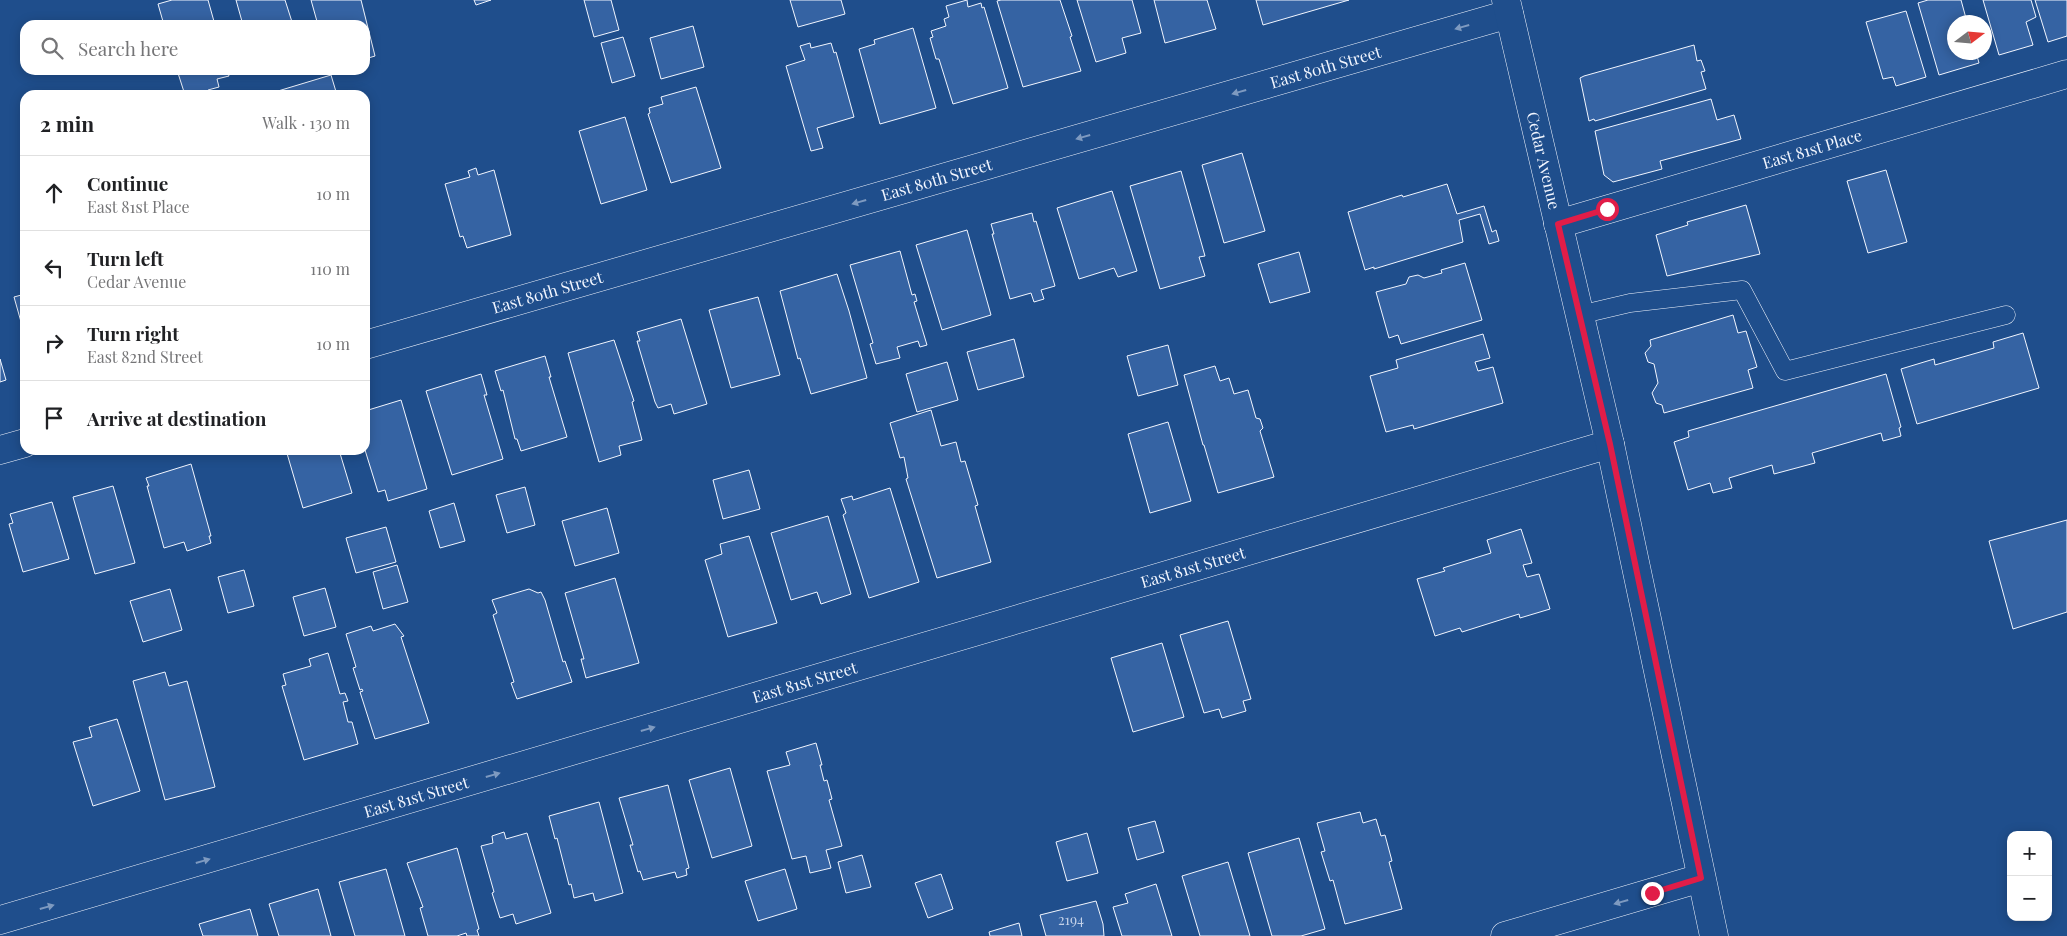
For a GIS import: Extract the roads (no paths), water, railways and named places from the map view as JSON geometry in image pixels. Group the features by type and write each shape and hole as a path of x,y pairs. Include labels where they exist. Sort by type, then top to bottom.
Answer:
{"street":[{"name":"Cedar Avenue","path":"1507,7 1610,444 1714,936"},
{"name":"East 80th Street","path":"370,343 1507,7"},
{"name":"East 81st Place","path":"1558,224 2067,74"},
{"path":"0,450 20,444"},
{"name":"East 81st Street","path":"0,920 1610,444"},
{"path":"1505,936 1701,878"}],"lane":[{"path":"1579,315 1630,303 1742,290 1785,371 2006,315"}]}
